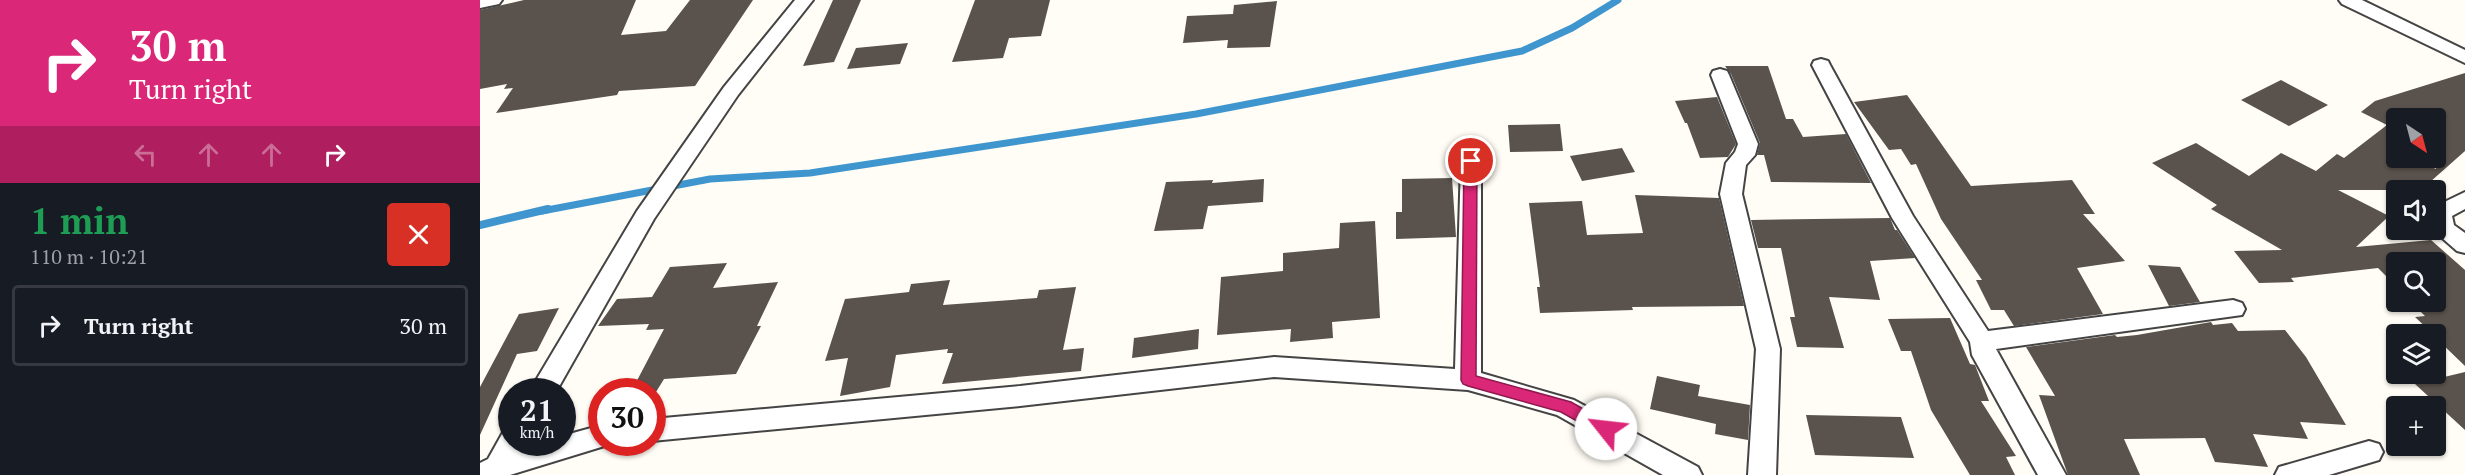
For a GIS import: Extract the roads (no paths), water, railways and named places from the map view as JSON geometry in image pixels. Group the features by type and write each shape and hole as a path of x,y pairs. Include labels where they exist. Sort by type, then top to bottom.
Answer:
{"street":[{"path":"550,378 645,216 731,91 804,0"},
{"path":"2348,0 2465,57"},
{"path":"1821,65 1903,218 1982,341 1985,355 2052,475"},
{"path":"1720,75 1748,144 1746,155 1736,163 1731,194 1768,350 1762,475"},
{"path":"1468,380 1471,161"},
{"path":"2465,200 2440,213 2443,228 2465,245"},
{"path":"1982,341 2233,309"},
{"path":"666,429 1020,396 1274,367 1468,380 1565,407 1688,475"},
{"path":"490,471 588,440"},
{"path":"2289,475 2369,452"},
{"path":"490,471 501,456"}],"waterway":[{"path":"542,211 710,179 810,173 1196,114 1522,51 1572,28 1618,0"},
{"path":"480,225 548,209"}]}
